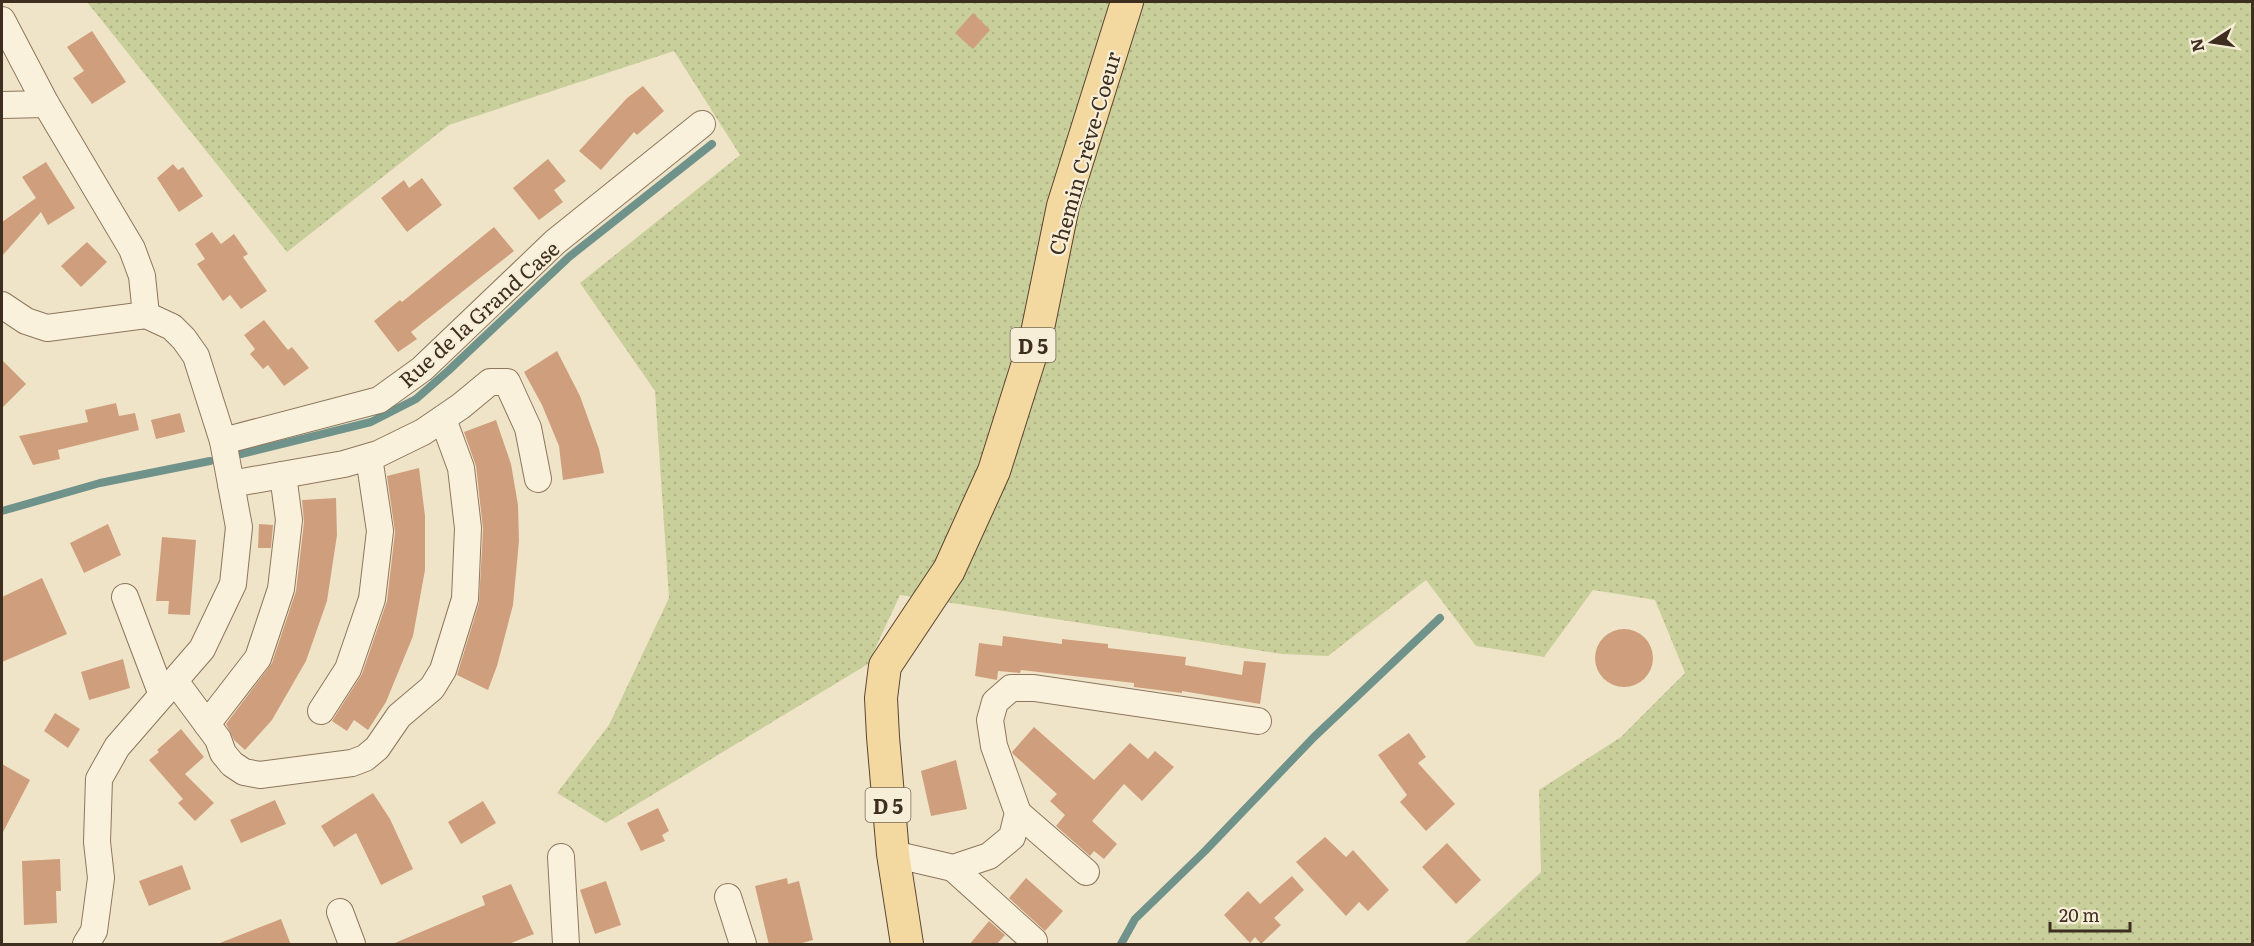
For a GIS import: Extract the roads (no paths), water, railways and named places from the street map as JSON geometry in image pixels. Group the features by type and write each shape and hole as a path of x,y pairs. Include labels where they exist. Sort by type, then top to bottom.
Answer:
{"main road":[{"name":"Chemin Crève-Coeur","path":"893,854 880,698 885,666 949,570 994,471 1036,338 1064,206 1127,2"},
{"name":"D 5","path":"893,854 907,945"}],"street":[{"path":"2,20 46,104 132,249 141,276 146,315"},
{"path":"2,105 46,104"},
{"name":"Rue de la Grand Case","path":"222,441 379,400 422,369 555,242 702,124"},
{"path":"2,305 26,321 47,328 146,315 172,327 196,356 222,441 239,527 233,584 202,649 117,747 99,779 97,842 101,878 94,931 86,945"},
{"path":"231,484 344,464 369,457 423,432 461,406 490,382 507,382 528,428 538,479"},
{"path":"125,597 169,688 207,724 218,739 223,753 232,764 244,772 260,775 352,763 365,758 377,747 399,716 432,688 443,670 465,599 468,528 461,468 443,418"},
{"path":"321,711 348,669 372,599 380,531 369,457"},
{"path":"207,724 258,658 281,589 289,520 283,475"},
{"path":"1086,872 1018,813 994,746 990,720 995,702 1011,688 1034,688 1258,721"},
{"path":"953,868 989,856 1012,837 1018,813"},
{"path":"893,854 953,868 1034,941"},
{"path":"561,857 566,945"},
{"path":"728,897 742,945"},
{"path":"340,912 352,945"}],"waterway":[{"path":"241,454 371,422 416,399 569,257 712,144"},
{"path":"2,511 100,483 210,461"},
{"path":"1121,944 1135,919 1205,851 1314,737 1440,618"}]}
